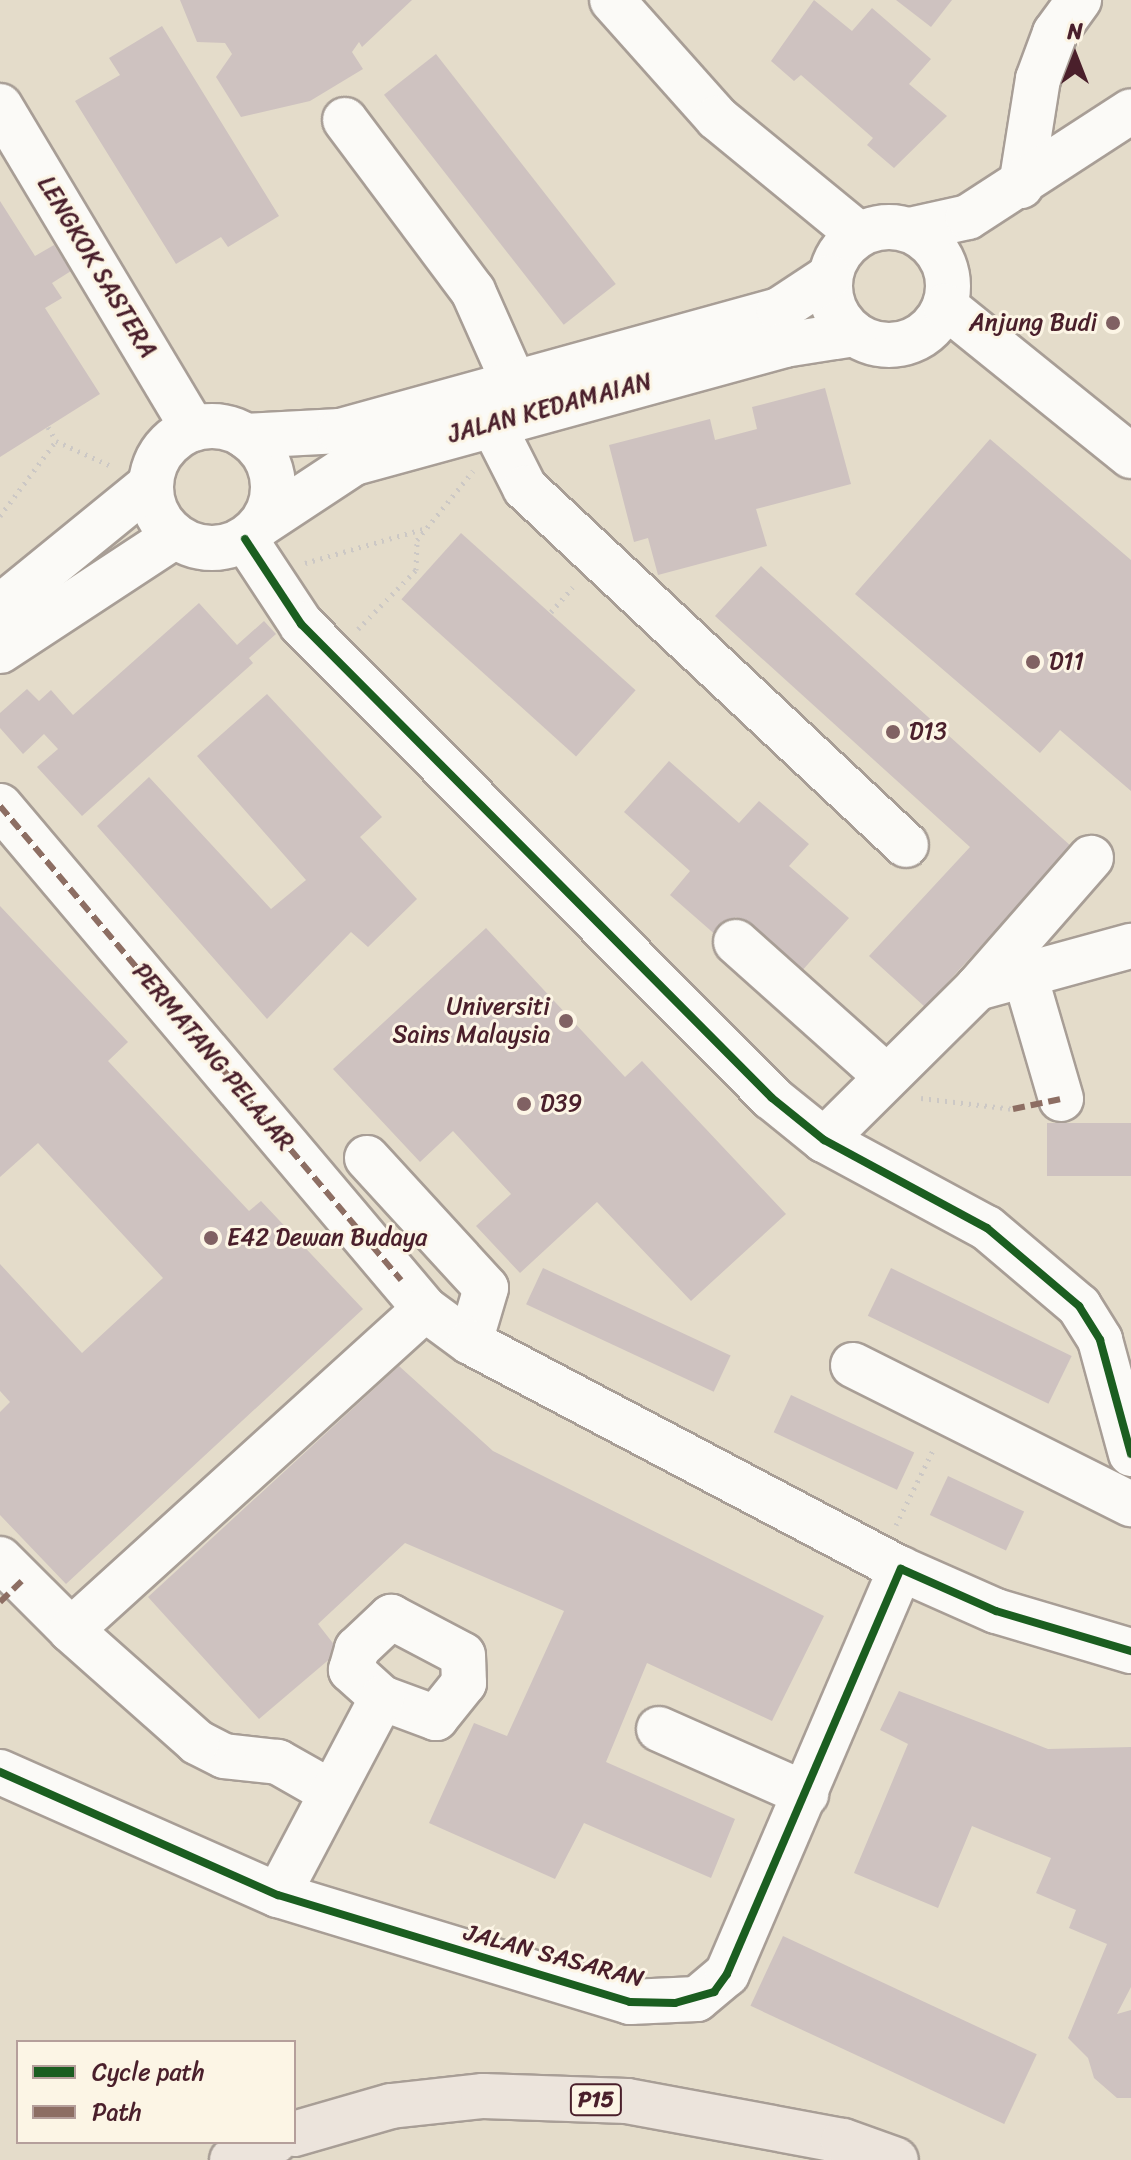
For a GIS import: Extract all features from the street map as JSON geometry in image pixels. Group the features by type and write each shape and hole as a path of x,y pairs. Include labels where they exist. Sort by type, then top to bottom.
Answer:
{"main road":[{"name":"P15","path":"296,2133 391,2106 483,2096 627,2101 843,2141 896,2160"},
{"path":"232,2160 269,2144"}],"street":[{"path":"1021,186 1038,79 1055,33 1079,0"},
{"path":"624,5 717,118 858,234"},
{"name":"LENGKOK SASTERA","path":"0,106 193,429"},
{"path":"1131,111 1021,186 939,228 910,230 892,226 858,234 829,277 830,299 854,334 886,345 937,308 978,244 1131,142"},
{"path":"345,120 473,291 514,383"},
{"path":"910,230 929,241 937,308 1131,456"},
{"name":"JALAN KEDAMAIAN","path":"245,436 340,431 779,310 829,277"},
{"name":"JALAN KEDAMAIAN","path":"254,531 354,463 784,345 854,334"},
{"path":"492,423 525,488 906,845"},
{"path":"0,607 151,484 168,445 193,429 245,436 270,466 271,505 254,531 208,548 175,536 162,522 151,484"},
{"path":"254,531 269,580 333,656 772,1098 824,1140 987,1228 1079,1306 1100,1340 1131,1454"},
{"path":"0,651 175,536"},
{"name":"PERMATANG PELAJAR","path":"0,806 413,1295 470,1342 901,1569 996,1611 1131,1651"},
{"path":"824,1140 977,988 1091,858"},
{"path":"736,942 877,1084"},
{"path":"977,988 1026,979 1131,946"},
{"path":"1026,979 1061,1099"},
{"path":"367,1158 486,1288 470,1342"},
{"path":"71,1630 413,1295"},
{"path":"853,1365 1131,1504"},
{"path":"0,1559 71,1630 197,1742 224,1756 278,1762 329,1791"},
{"name":"JALAN SASARAN","path":"0,1772 278,1895 630,2002 697,1999 727,1974 901,1569"},
{"path":"278,1895 329,1791 382,1698"},
{"path":"659,1729 806,1794"}],"path":[{"path":"48,427 56,441 151,484"},
{"path":"0,516 56,441"},
{"path":"333,656 416,570 417,540 475,469"},
{"path":"269,580 320,556 358,552 426,528"},
{"path":"877,1084 1013,1109"},
{"path":"895,1526 939,1438"}],"building":[{"path":"180,0 412,0 362,47 359,42 352,52 363,69 310,101 241,117 216,77 232,54 225,43 197,42"},
{"path":"814,0 852,31 872,8 931,59 909,84 947,116 894,168 867,145 873,138 801,75 794,81 771,61"},
{"path":"896,0 952,0 931,27"},
{"path":"162,26 279,216 228,247 221,237 176,264 75,101 120,75 109,58"},
{"path":"436,54 616,284 564,325 384,95"},
{"path":"0,201 35,256 54,245 71,271 52,283 62,298 45,308 100,394 0,457"},
{"path":"825,388 851,484 756,509 767,546 658,575 648,538 634,542 609,445 710,419 715,440 757,429 752,407"},
{"name":"D11","path":"990,439 1131,560 1131,791 1060,730 1040,753 855,594"},
{"path":"461,533 636,690 576,756 401,599"},
{"name":"D13","path":"761,566 1072,847 925,1007 869,956 970,847 715,616"},
{"path":"199,603 237,645 264,621 276,634 249,658 253,663 82,816 37,767 58,749 44,734 23,754 0,728 0,713 27,689 39,701 51,690 73,715"},
{"path":"267,694 382,817 360,837 417,899 368,947 351,932 267,1019 97,826 149,777 271,909 306,880 197,756"},
{"path":"669,761 739,823 759,801 809,844 789,866 849,918 800,973 736,917 718,937 670,895 690,871 624,812"},
{"name":"E42 Dewan Budaya","path":"0,906 128,1042 108,1061 249,1211 261,1201 363,1309 66,1584 0,1515 0,1412 10,1402 0,1391 0,1264 82,1353 163,1278 38,1143 0,1177"},
{"name":"D39","path":"486,928 625,1077 642,1061 786,1214 691,1301 597,1202 520,1273 476,1226 511,1194 453,1131 420,1162 333,1069"},
{"path":"1047,1123 1131,1123 1131,1176 1047,1176"},
{"path":"543,1268 731,1355 714,1392 526,1304"},
{"path":"891,1268 1072,1356 1048,1404 868,1316"},
{"path":"399,1366 493,1451 824,1616 772,1721 647,1663 606,1762 735,1819 711,1878 584,1823 555,1879 429,1823 474,1723 507,1736 564,1611 405,1543 318,1624 339,1651 259,1719 148,1597"},
{"path":"791,1395 914,1452 897,1490 774,1432"},
{"path":"948,1476 1024,1511 1006,1550 930,1515"},
{"path":"899,1691 1048,1749 1131,1747 1131,1987 1117,2014 1131,2010 1131,2098 1117,2098 1094,2078 1088,2058 1068,2038 1107,1944 1069,1928 1076,1910 1036,1893 1051,1858 972,1826 938,1908 854,1873 908,1744 880,1730"},
{"path":"783,1936 1037,2054 1004,2124 750,2006"}],"marked path":[{"path":"0,806 401,1280"},
{"path":"1013,1109 1061,1099"},
{"path":"0,1602 22,1581"}],"cycle path":[{"path":"245,539 301,624 772,1098 824,1140 987,1228 1079,1306 1100,1340 1131,1454"},
{"path":"0,1772 278,1895 630,2002 675,2003 714,1992 727,1974 901,1569 996,1611 1131,1651"}],"place":[{"name":"Anjung Budi","path":"1113,323"},
{"name":"D11","path":"1033,662"},
{"name":"D13","path":"893,732"},
{"name":"Universiti Sains Malaysia","path":"566,1021"},
{"name":"D39","path":"524,1104"},
{"name":"E42 Dewan Budaya","path":"211,1238"}]}
